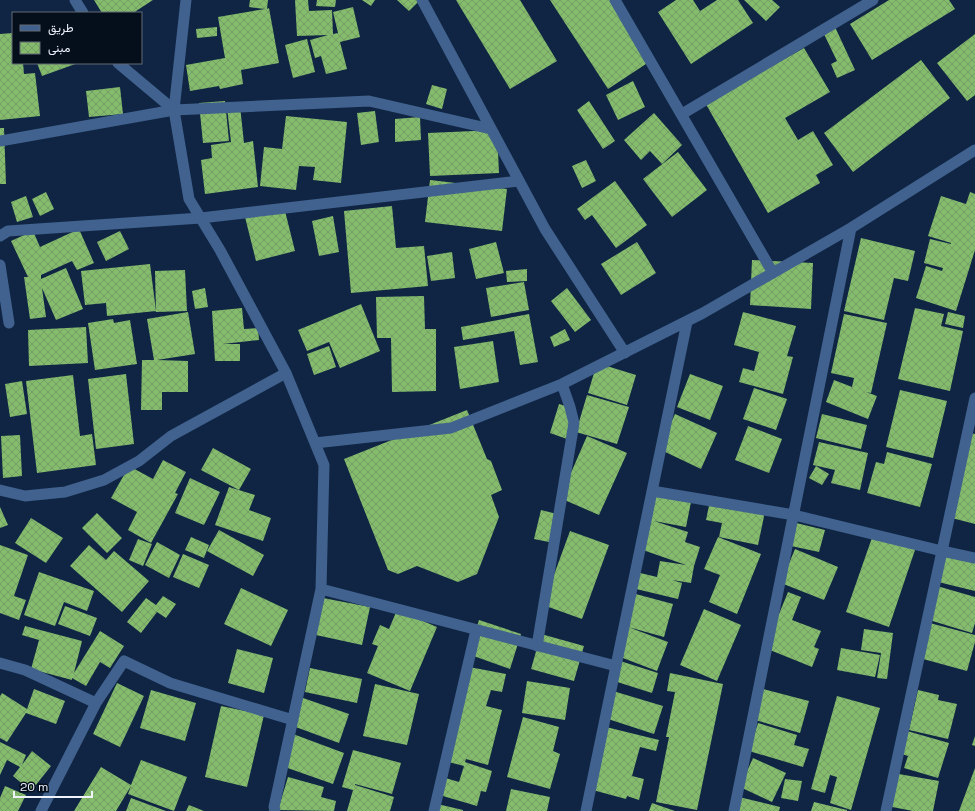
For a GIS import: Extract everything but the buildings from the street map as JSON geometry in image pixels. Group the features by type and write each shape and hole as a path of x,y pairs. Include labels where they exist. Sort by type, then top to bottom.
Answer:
{"street":[{"path":"75,0 82,12"},
{"path":"186,0 174,110 189,199 220,250 286,373 324,465 321,589 274,807 275,811"},
{"path":"422,0 545,229 625,353"},
{"path":"615,0 773,273"},
{"path":"682,114 873,0"},
{"path":"119,64 174,110"},
{"path":"0,141 174,110 369,101 491,129"},
{"path":"315,443 451,428 562,384 687,322 851,228 975,150"},
{"path":"0,236 8,232 201,218 519,181"},
{"path":"734,811 851,228"},
{"path":"0,265 9,323"},
{"path":"586,811 687,322"},
{"path":"0,490 25,496 65,492 104,480 140,461 171,436 286,373"},
{"path":"537,646 574,423 562,384"},
{"path":"886,811 975,398"},
{"path":"652,491 794,515 975,558"},
{"path":"321,589 616,666"},
{"path":"434,811 476,630"},
{"path":"41,811 96,703 124,661 170,683 293,720"},
{"path":"0,663 25,670 96,703"}]}
